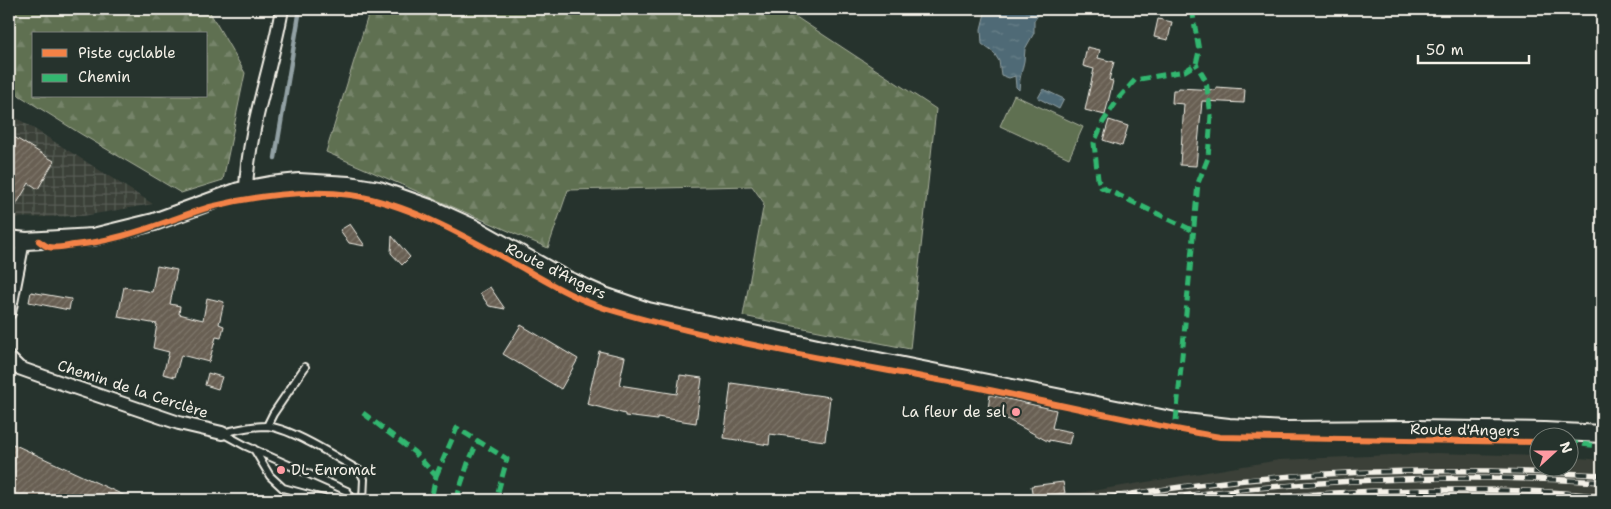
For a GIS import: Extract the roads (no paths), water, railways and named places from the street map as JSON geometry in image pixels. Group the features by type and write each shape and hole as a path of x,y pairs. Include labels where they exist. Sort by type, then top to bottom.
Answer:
{"street":[{"path":"246,189 246,178 254,135 282,9"},
{"name":"Route d'Angers","path":"19,240 93,237 123,231 154,222 246,189 299,182 349,184 379,190 430,208 472,227 562,278 604,296 648,311 868,359 1176,422 1285,430 1414,429 1602,434"},
{"path":"9,313 19,240"},
{"name":"Chemin de la Cerclère","path":"9,358 19,368 50,379 179,423 222,433"}],"lane":[{"path":"267,426 305,367"},
{"name":"Chemin de la Cerclère","path":"222,433 247,427 267,426 295,434 360,471 364,479 364,500"},
{"path":"222,433 347,491 353,500"},
{"path":"254,449 270,476 283,488 327,500"}],"water":[{"path":"986,9 1038,9 1040,12 1034,21 1034,33 1025,49 1019,90 1016,87 1015,76 1009,78 1001,75 999,61 994,53 982,44 981,29"},
{"path":"1043,89 1064,99 1059,109 1038,98"}],"waterway":[{"path":"275,158 300,9"}],"railway":[{"path":"1095,500 1221,482 1348,473 1475,471 1602,475"},
{"path":"1151,500 1263,487 1376,480 1489,478 1602,482"},
{"path":"1256,500 1334,493 1439,490 1534,491 1602,497"}],"place":[{"name":"La fleur de sel","path":"1016,412"},
{"name":"DL Enromat","path":"281,470"}]}
